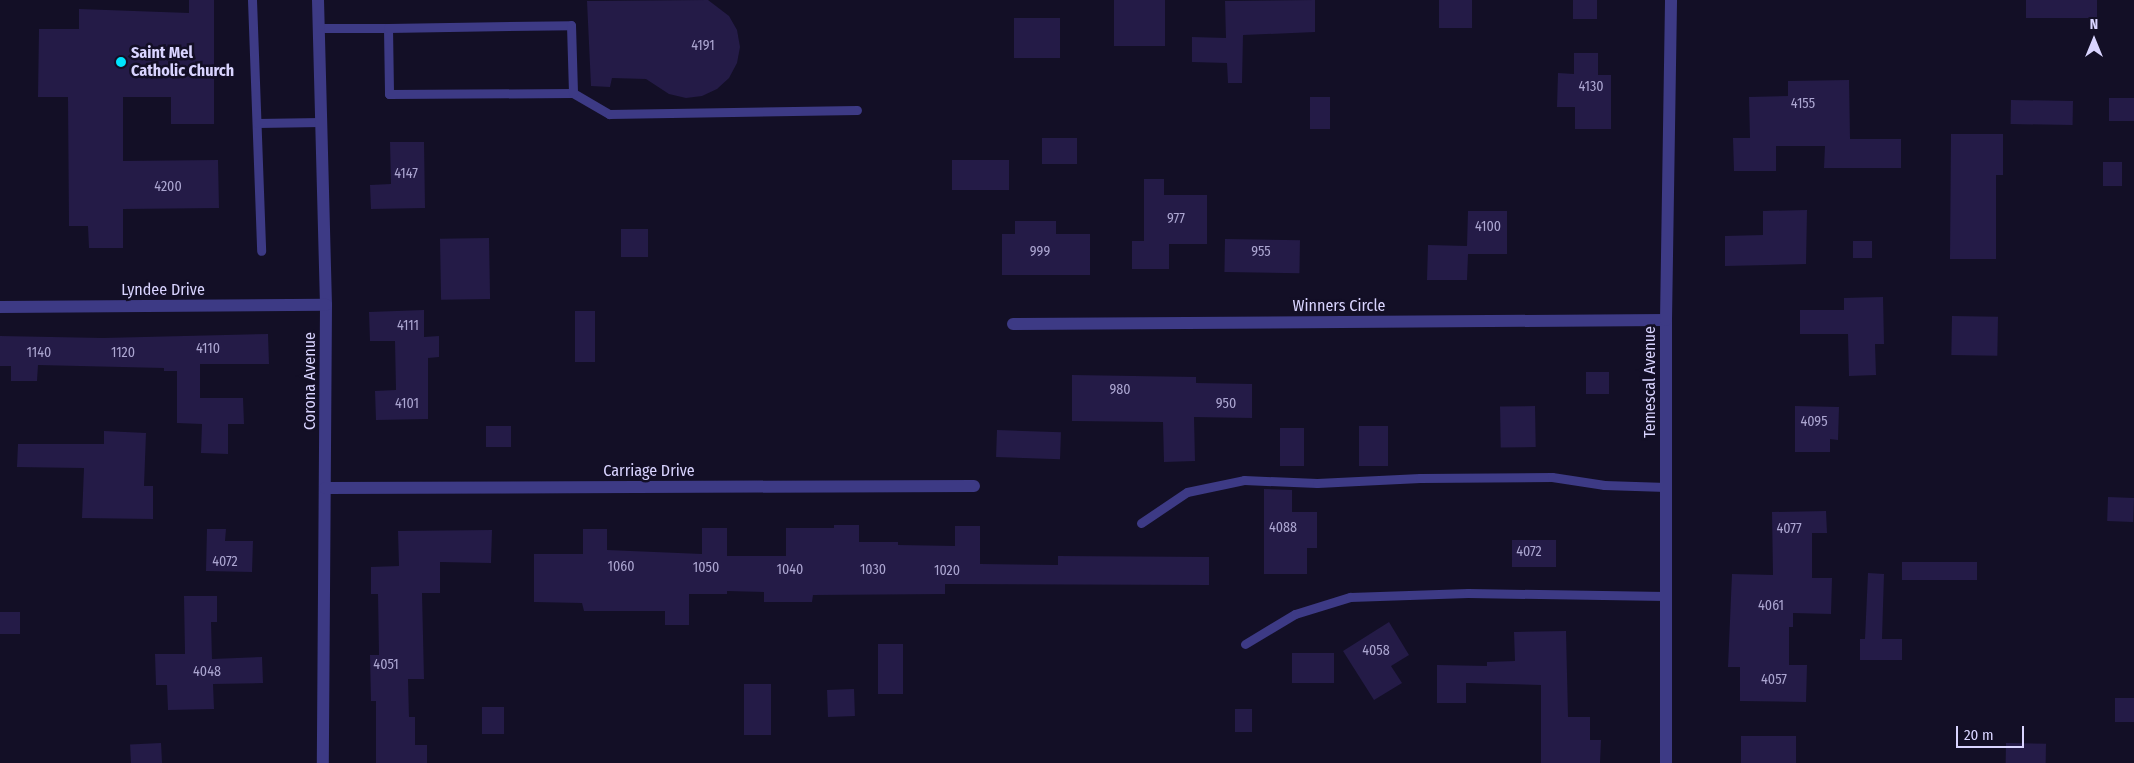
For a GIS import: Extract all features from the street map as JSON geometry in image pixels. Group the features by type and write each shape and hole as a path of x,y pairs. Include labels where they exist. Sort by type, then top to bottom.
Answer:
{"street":[{"name":"Corona Avenue","path":"318,0 326,305 323,763"},
{"name":"Temescal Avenue","path":"1666,763 1666,320 1671,0"},
{"name":"Lyndee Drive","path":"0,307 326,305"},
{"name":"Winners Circle","path":"1013,324 1666,320"},
{"name":"Carriage Drive","path":"325,488 974,486"}],"lane":[{"path":"252,0 261,251"},
{"path":"319,28 571,25 573,93"},
{"path":"388,28 389,94 573,93 609,114 857,110"},
{"path":"257,123 321,122"},
{"path":"1140,523 1188,492 1244,480 1317,483 1420,478 1552,478 1604,485 1666,487"},
{"path":"1245,644 1295,614 1350,598 1468,593 1666,596"}],"building":[{"path":"189,0 214,0 214,124 171,124 171,97 123,97 123,161 218,160 219,208 123,209 123,248 89,248 88,226 69,226 68,97 38,97 39,29 79,29 79,9 189,13"},
{"path":"708,0 729,16 737,30 740,47 737,63 729,78 717,89 702,96 686,98 669,94 646,79 612,78 610,87 591,86 587,1"},
{"path":"1114,0 1165,0 1165,46 1114,46"},
{"path":"1315,0 1315,32 1243,35 1242,83 1228,83 1227,63 1192,62 1192,37 1226,38 1225,1"},
{"path":"1439,0 1472,0 1472,28 1439,28"},
{"path":"1573,0 1597,0 1597,19 1573,19"},
{"path":"2026,0 2097,0 2097,18 2026,18"},
{"path":"1014,18 1060,18 1060,58 1014,58"},
{"path":"1574,53 1598,53 1598,75 1611,75 1611,129 1575,129 1575,107 1557,107 1558,73 1574,74"},
{"path":"1849,80 1850,139 1901,139 1901,168 1824,168 1825,146 1776,146 1776,171 1734,171 1733,138 1750,138 1749,97 1788,96 1788,81"},
{"path":"1310,97 1330,97 1330,129 1310,129"},
{"path":"2109,98 2134,98 2134,121 2109,121"},
{"path":"2011,100 2073,101 2073,125 2011,124"},
{"path":"1951,134 2003,134 2003,175 1996,175 1996,259 1950,259"},
{"path":"1042,138 1077,138 1077,164 1042,164"},
{"path":"390,142 424,142 425,208 371,209 370,185 391,184"},
{"path":"952,160 1009,160 1009,190 952,190"},
{"path":"2103,162 2122,162 2122,186 2103,186"},
{"path":"1144,179 1164,179 1164,195 1207,195 1207,244 1169,244 1169,269 1132,269 1132,241 1144,241"},
{"path":"1807,210 1806,264 1725,266 1725,236 1763,235 1763,211"},
{"path":"1468,211 1507,211 1507,254 1468,254 1467,280 1427,280 1428,245 1467,246"},
{"path":"1015,221 1056,221 1056,234 1090,234 1090,275 1002,275 1002,234 1015,234"},
{"path":"621,229 648,229 648,257 621,257"},
{"path":"489,238 490,299 441,300 440,239"},
{"path":"1225,239 1300,240 1299,273 1224,272"},
{"path":"1853,241 1872,241 1872,258 1853,258"},
{"path":"1883,297 1884,344 1875,344 1876,375 1849,376 1848,334 1800,334 1800,310 1844,310 1844,298"},
{"path":"424,310 424,337 439,336 439,357 428,358 428,419 376,420 375,391 396,390 395,341 370,341 369,312"},
{"path":"575,311 595,311 595,362 575,362"},
{"path":"1952,316 1998,317 1997,356 1951,355"},
{"path":"268,334 269,364 200,364 200,398 243,398 244,424 228,424 228,454 201,453 202,424 177,423 177,371 164,371 164,368 38,365 37,381 11,381 11,366 0,366 0,336 103,338"},
{"path":"1586,372 1609,372 1609,394 1586,394"},
{"path":"1072,375 1196,377 1196,383 1252,384 1252,418 1194,417 1195,461 1164,462 1163,422 1072,421"},
{"path":"1535,406 1536,447 1501,448 1500,407"},
{"path":"1795,406 1839,407 1838,440 1830,439 1830,452 1795,452"},
{"path":"486,426 511,426 511,447 486,447"},
{"path":"1359,426 1388,426 1388,466 1359,466"},
{"path":"1280,428 1304,428 1304,466 1280,466"},
{"path":"997,430 1061,432 1060,459 996,457"},
{"path":"104,431 146,433 144,486 153,486 153,519 82,518 84,468 17,467 18,444 104,444"},
{"path":"1264,489 1292,490 1292,512 1317,512 1317,548 1307,548 1307,574 1264,574"},
{"path":"2108,497 2134,498 2133,522 2107,521"},
{"path":"1826,511 1827,533 1812,533 1812,578 1832,578 1831,614 1793,613 1793,627 1789,627 1789,665 1807,665 1806,702 1740,701 1740,667 1728,667 1732,574 1773,575 1772,512"},
{"path":"834,525 859,525 859,542 898,542 898,545 955,546 955,526 980,526 980,564 1058,565 1058,556 1209,557 1209,585 945,584 945,594 813,595 812,602 764,602 764,592 727,591 727,594 689,594 689,625 665,625 665,611 584,611 582,603 534,602 534,554 583,554 583,529 607,529 607,550 702,554 702,528 727,528 727,556 786,556 786,528 834,528"},
{"path":"207,529 226,529 225,541 253,541 252,572 206,571"},
{"path":"492,530 491,563 440,562 440,593 422,593 424,679 408,679 409,717 415,717 415,745 427,745 427,763 376,763 376,701 371,701 370,655 379,655 378,594 371,594 371,567 399,566 398,531"},
{"path":"1512,540 1556,540 1556,567 1512,567"},
{"path":"1902,562 1977,562 1977,580 1902,580"},
{"path":"1868,573 1884,574 1882,639 1902,639 1902,660 1860,660 1860,639 1865,639"},
{"path":"184,596 217,596 217,622 211,622 212,659 262,657 263,683 213,684 214,709 168,710 167,685 156,685 155,654 185,654"},
{"path":"0,612 20,612 20,634 0,634"},
{"path":"1389,622 1409,655 1391,666 1402,683 1374,700 1343,651"},
{"path":"1566,631 1568,717 1590,717 1590,740 1601,740 1600,763 1541,763 1541,685 1466,683 1466,703 1437,703 1437,665 1487,666 1487,662 1515,661 1514,632"},
{"path":"878,644 903,644 903,694 878,694"},
{"path":"1292,653 1334,653 1334,683 1292,683"},
{"path":"744,684 771,684 771,735 744,735"},
{"path":"854,689 855,716 828,717 827,690"},
{"path":"2115,698 2134,698 2134,722 2115,722"},
{"path":"482,707 504,707 504,734 482,734"},
{"path":"1235,709 1252,709 1252,732 1235,732"},
{"path":"1741,736 1796,736 1796,763 1741,763"},
{"path":"161,743 162,763 131,763 130,745"},
{"path":"2006,743 2046,744 2046,763 2006,763"}],"place":[{"name":"Saint Mel Catholic Church","path":"121,62"}]}
